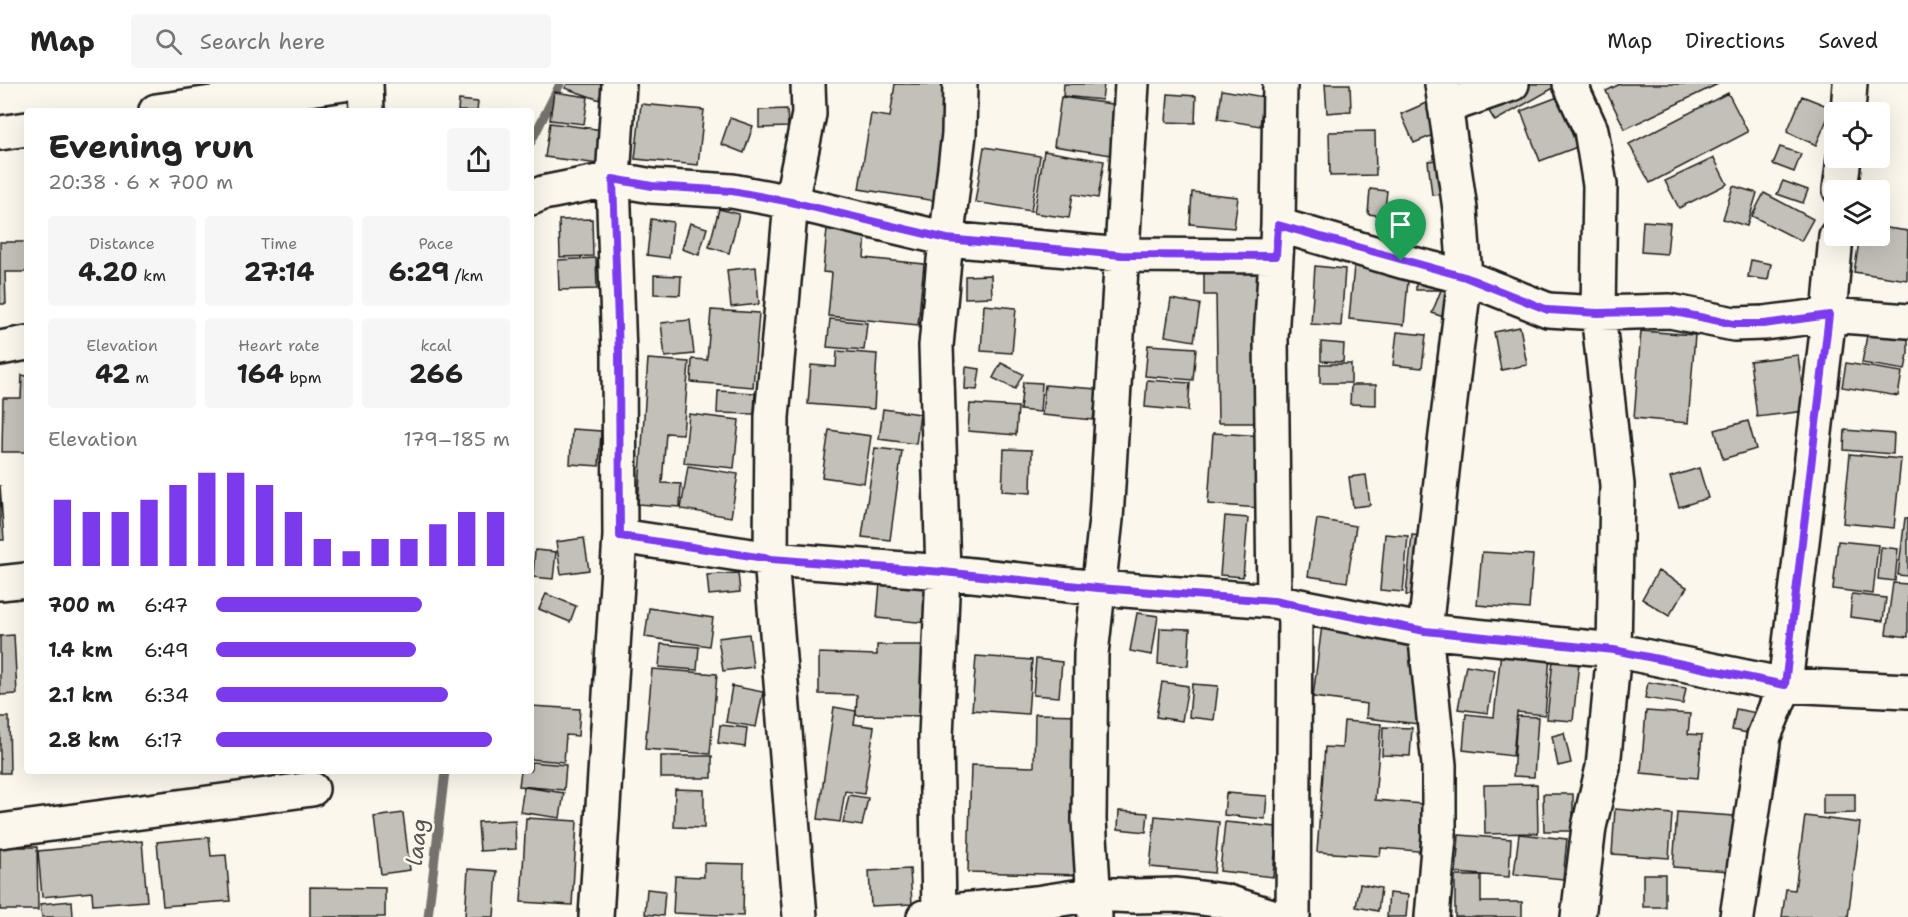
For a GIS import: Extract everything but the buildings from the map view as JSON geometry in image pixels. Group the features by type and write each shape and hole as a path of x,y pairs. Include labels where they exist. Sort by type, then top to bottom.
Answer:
{"street":[{"path":"177,108 344,84"},
{"path":"366,84 367,108"},
{"path":"596,917 620,536 619,354 613,179 619,84"},
{"path":"800,917 771,559 772,417 791,202 809,114 808,84"},
{"path":"960,84 959,134 936,346 943,572 932,915 1035,903 1095,906 1135,896 1177,895 1224,901 1275,917"},
{"path":"1095,906 1089,820 1091,654 1106,519 1132,84"},
{"path":"1280,84 1277,240 1271,338 1284,603 1293,917"},
{"path":"1432,917 1439,837 1439,765 1425,631 1465,277 1460,209 1444,96 1512,84"},
{"path":"1570,84 1591,130 1600,185 1598,313 1617,485 1614,650 1603,767 1589,827 1578,917"},
{"path":"1849,102 1850,84"},
{"path":"0,133 24,129"},
{"path":"537,195 613,179 652,186 732,191 791,202 947,239 1121,255 1277,240 1465,277 1548,310 1598,313 1670,311 1734,324 1764,324 1829,315 1908,321"},
{"path":"1737,917 1764,736 1785,685 1835,246"},
{"path":"0,348 24,344"},
{"path":"620,536 771,559 1284,603 1425,631 1614,650 1785,685 1908,691"},
{"path":"0,583 24,580"},
{"path":"0,831 312,789"}],"waterway":[{"name":"laag","path":"534,136 560,84"},
{"name":"laag","path":"428,917 445,774"}],"route":[{"path":"613,179 652,186 732,191 791,202 947,239 1121,255 1276,256 1278,225 1401,261 1465,277 1548,310 1598,313 1670,311 1734,324 1764,324 1829,315 1785,685 1614,650 1425,631 1274,601 771,559 620,536 619,354 613,179"}]}
